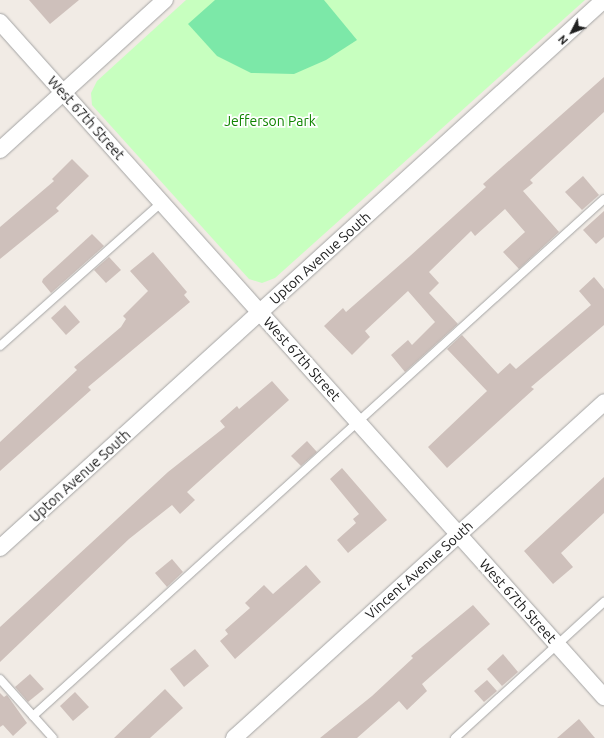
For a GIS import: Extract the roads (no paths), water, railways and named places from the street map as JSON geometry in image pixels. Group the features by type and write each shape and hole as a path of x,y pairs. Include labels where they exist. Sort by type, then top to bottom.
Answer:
{"street":[{"path":"0,150 165,0"},
{"name":"Upton Avenue South","path":"0,548 604,0"},
{"name":"West 67th Street","path":"0,22 604,697"},
{"name":"Vincent Avenue South","path":"234,738 604,402"}],"lane":[{"path":"33,716 604,199"},
{"path":"0,346 161,203"},
{"path":"455,738 604,602"},
{"path":"0,679 53,738"}],"park label":[{"name":"Jefferson Park","path":"270,121"}]}
